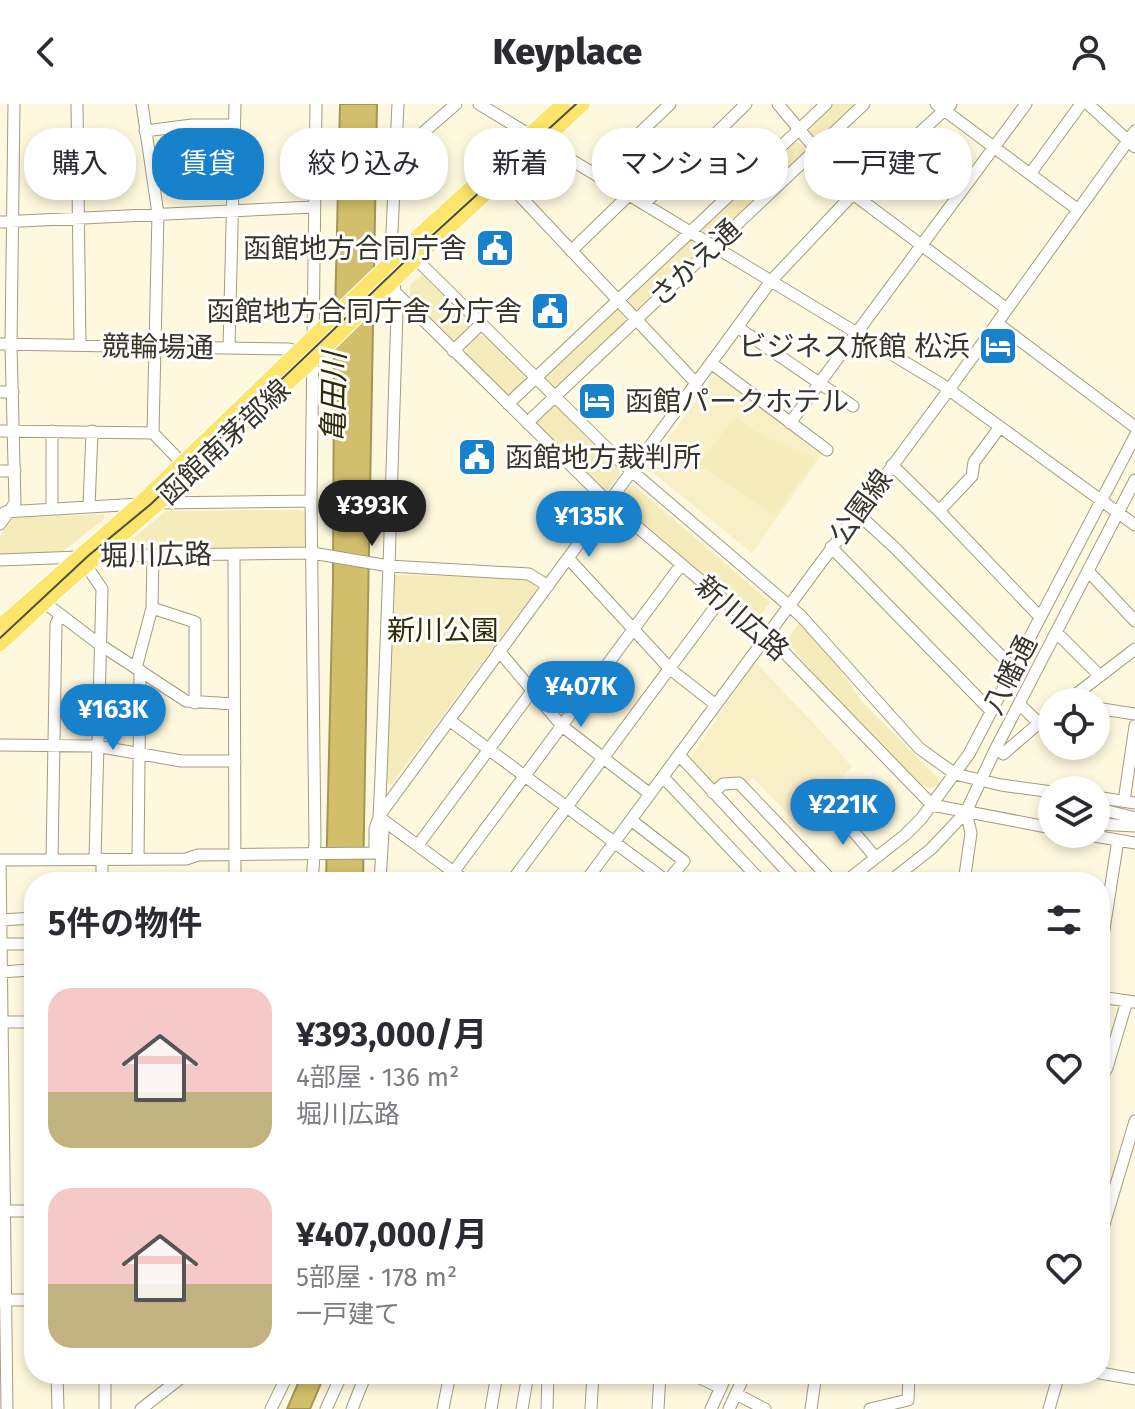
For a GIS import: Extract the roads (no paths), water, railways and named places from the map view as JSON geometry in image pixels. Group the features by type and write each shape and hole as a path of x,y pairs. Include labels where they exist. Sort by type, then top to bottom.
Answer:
{"main road":[{"name":"函館南茅部線","path":"545,128 563,104"},
{"name":"函館南茅部線","path":"551,128 583,104"},
{"name":"函館南茅部線","path":"388,286 392,261 464,200"},
{"name":"函館南茅部線","path":"306,355 330,343 479,200"},
{"path":"0,626 39,599 85,560 138,505 186,468 306,355 314,338 330,321 388,286"},
{"name":"函館南茅部線","path":"85,560 159,503 186,468"},
{"path":"0,644 39,599"}],"street":[{"path":"0,524 5,512 15,503 13,392 5,344 6,222 14,104"},
{"path":"77,104 80,345"},
{"path":"142,104 152,172"},
{"path":"145,131 192,125 234,125 235,104"},
{"path":"314,338 316,104"},
{"path":"397,128 398,104"},
{"path":"428,128 456,104"},
{"path":"479,104 520,128"},
{"path":"645,128 670,104"},
{"path":"645,203 746,104"},
{"path":"778,104 804,135"},
{"name":"さかえ通","path":"508,404 826,104"},
{"name":"さかえ通","path":"838,128 864,104"},
{"path":"790,423 1026,104"},
{"path":"1030,174 1081,104"},
{"path":"1088,104 1133,140"},
{"path":"921,128 944,106 993,147 1077,209"},
{"name":"公園線","path":"592,872 997,323 1077,209 1133,140"},
{"name":"さかえ通","path":"527,423 804,160"},
{"path":"153,433 156,200"},
{"path":"229,348 233,200"},
{"path":"394,200 392,261 416,259"},
{"path":"523,200 696,383"},
{"path":"571,251 624,200"},
{"path":"640,200 948,389 1135,525"},
{"path":"379,817 771,281 847,200"},
{"path":"861,200 1007,309"},
{"path":"6,222 314,207"},
{"name":"新川広路","path":"416,259 631,471 788,606 837,654 919,748 955,774 1038,790"},
{"path":"373,872 371,853 379,817 389,566 388,286"},
{"name":"新川広路","path":"388,286 609,503 778,646 932,805"},
{"path":"997,323 1135,427"},
{"path":"453,351 481,324"},
{"path":"737,327 853,406"},
{"name":"競輪場通","path":"5,344 229,348 306,355"},
{"path":"306,355 312,553 312,872"},
{"path":"711,363 827,450"},
{"path":"0,392 13,392"},
{"path":"939,511 972,476 974,462 1000,427"},
{"path":"0,431 153,433 186,468"},
{"path":"52,431 52,509"},
{"path":"89,507 92,431"},
{"name":"八幡通","path":"857,872 905,835 932,805 969,754 1135,436"},
{"path":"892,465 1040,617"},
{"path":"0,471 15,471"},
{"name":"八幡通","path":"902,872 931,849 966,812 1135,480"},
{"name":"堀川広路","path":"5,512 159,503 311,501"},
{"path":"857,513 1013,668"},
{"path":"831,547 991,711"},
{"name":"堀川広路","path":"0,560 312,553 389,566 529,574 548,586"},
{"path":"234,554 235,872"},
{"path":"138,859 138,669 152,608 153,555"},
{"path":"568,558 670,669 716,705"},
{"path":"85,560 102,589 96,746 100,872"},
{"path":"454,872 681,565"},
{"path":"1088,571 1135,621"},
{"path":"39,599 99,644 186,701 234,704"},
{"path":"518,872 721,599"},
{"path":"152,608 195,622 195,703"},
{"path":"52,859 56,624 60,616"},
{"path":"1057,633 1100,676"},
{"path":"1084,688 1135,649"},
{"path":"499,651 562,726 650,794"},
{"path":"418,845 532,691"},
{"path":"1019,704 1038,722"},
{"path":"1110,710 1135,714"},
{"path":"449,720 654,872"},
{"path":"1003,754 1038,724"},
{"path":"1129,802 1135,726"},
{"path":"0,745 96,746 181,761 235,761"},
{"path":"679,755 788,872"},
{"path":"663,777 753,872"},
{"path":"713,793 723,784 739,783 824,872"},
{"path":"932,805 1038,825"},
{"path":"965,872 971,833 966,812"},
{"path":"1110,812 1135,818"},
{"path":"838,813 875,857"},
{"path":"379,817 418,845 445,872"},
{"path":"379,817 383,831 381,872"},
{"path":"631,820 684,861 676,872"},
{"path":"1110,825 1135,826"},
{"path":"1110,839 1135,843"},
{"path":"1110,891 1118,840"},
{"path":"7,1409 3,1300 0,860 371,853"},
{"path":"1,920 24,919"},
{"path":"1,944 24,944"},
{"path":"1,972 24,970"},
{"path":"1110,999 1131,1002 1110,1060"},
{"path":"1,1022 24,1022"},
{"path":"1110,1205 1135,1121"},
{"path":"4,1211 24,1211"},
{"path":"3,1300 24,1300"},
{"path":"1110,1375 1135,1379"},
{"path":"57,1384 58,1409"},
{"path":"105,1384 105,1409"},
{"path":"141,1409 173,1384"},
{"path":"271,1409 283,1384"},
{"path":"329,1408 338,1384"},
{"path":"352,1409 362,1384"},
{"path":"443,1409 448,1384"},
{"path":"491,1409 495,1384"},
{"path":"522,1409 526,1384"},
{"path":"547,1409 548,1384"},
{"path":"591,1409 592,1384"},
{"path":"658,1409 659,1384"},
{"path":"713,1384 721,1388"},
{"path":"711,1409 723,1384"},
{"path":"729,1409 740,1384"},
{"path":"811,1409 815,1384"},
{"path":"870,1409 908,1400 909,1384"},
{"path":"1049,1409 1056,1384"},
{"path":"736,1394 765,1409"}],"water":[{"path":"340,104 377,104 377,128 339,128"},
{"name":"亀田川","path":"338,200 375,200 363,872 326,872"},
{"path":"298,1384 321,1384 310,1409 287,1409"}],"tram line":[{"path":"0,638 88,556 151,504 424,243 576,104"}],"place":[{"name":"函館地方合同庁舎","path":"495,248"},
{"name":"函館地方合同庁舎 分庁舎","path":"550,311"},
{"name":"ビジネス旅館 松浜","path":"998,346"},
{"name":"函館パークホテル","path":"597,401"},
{"name":"函館地方裁判所","path":"477,457"}],"park label":[{"name":"新川公園","path":"443,630"}]}
